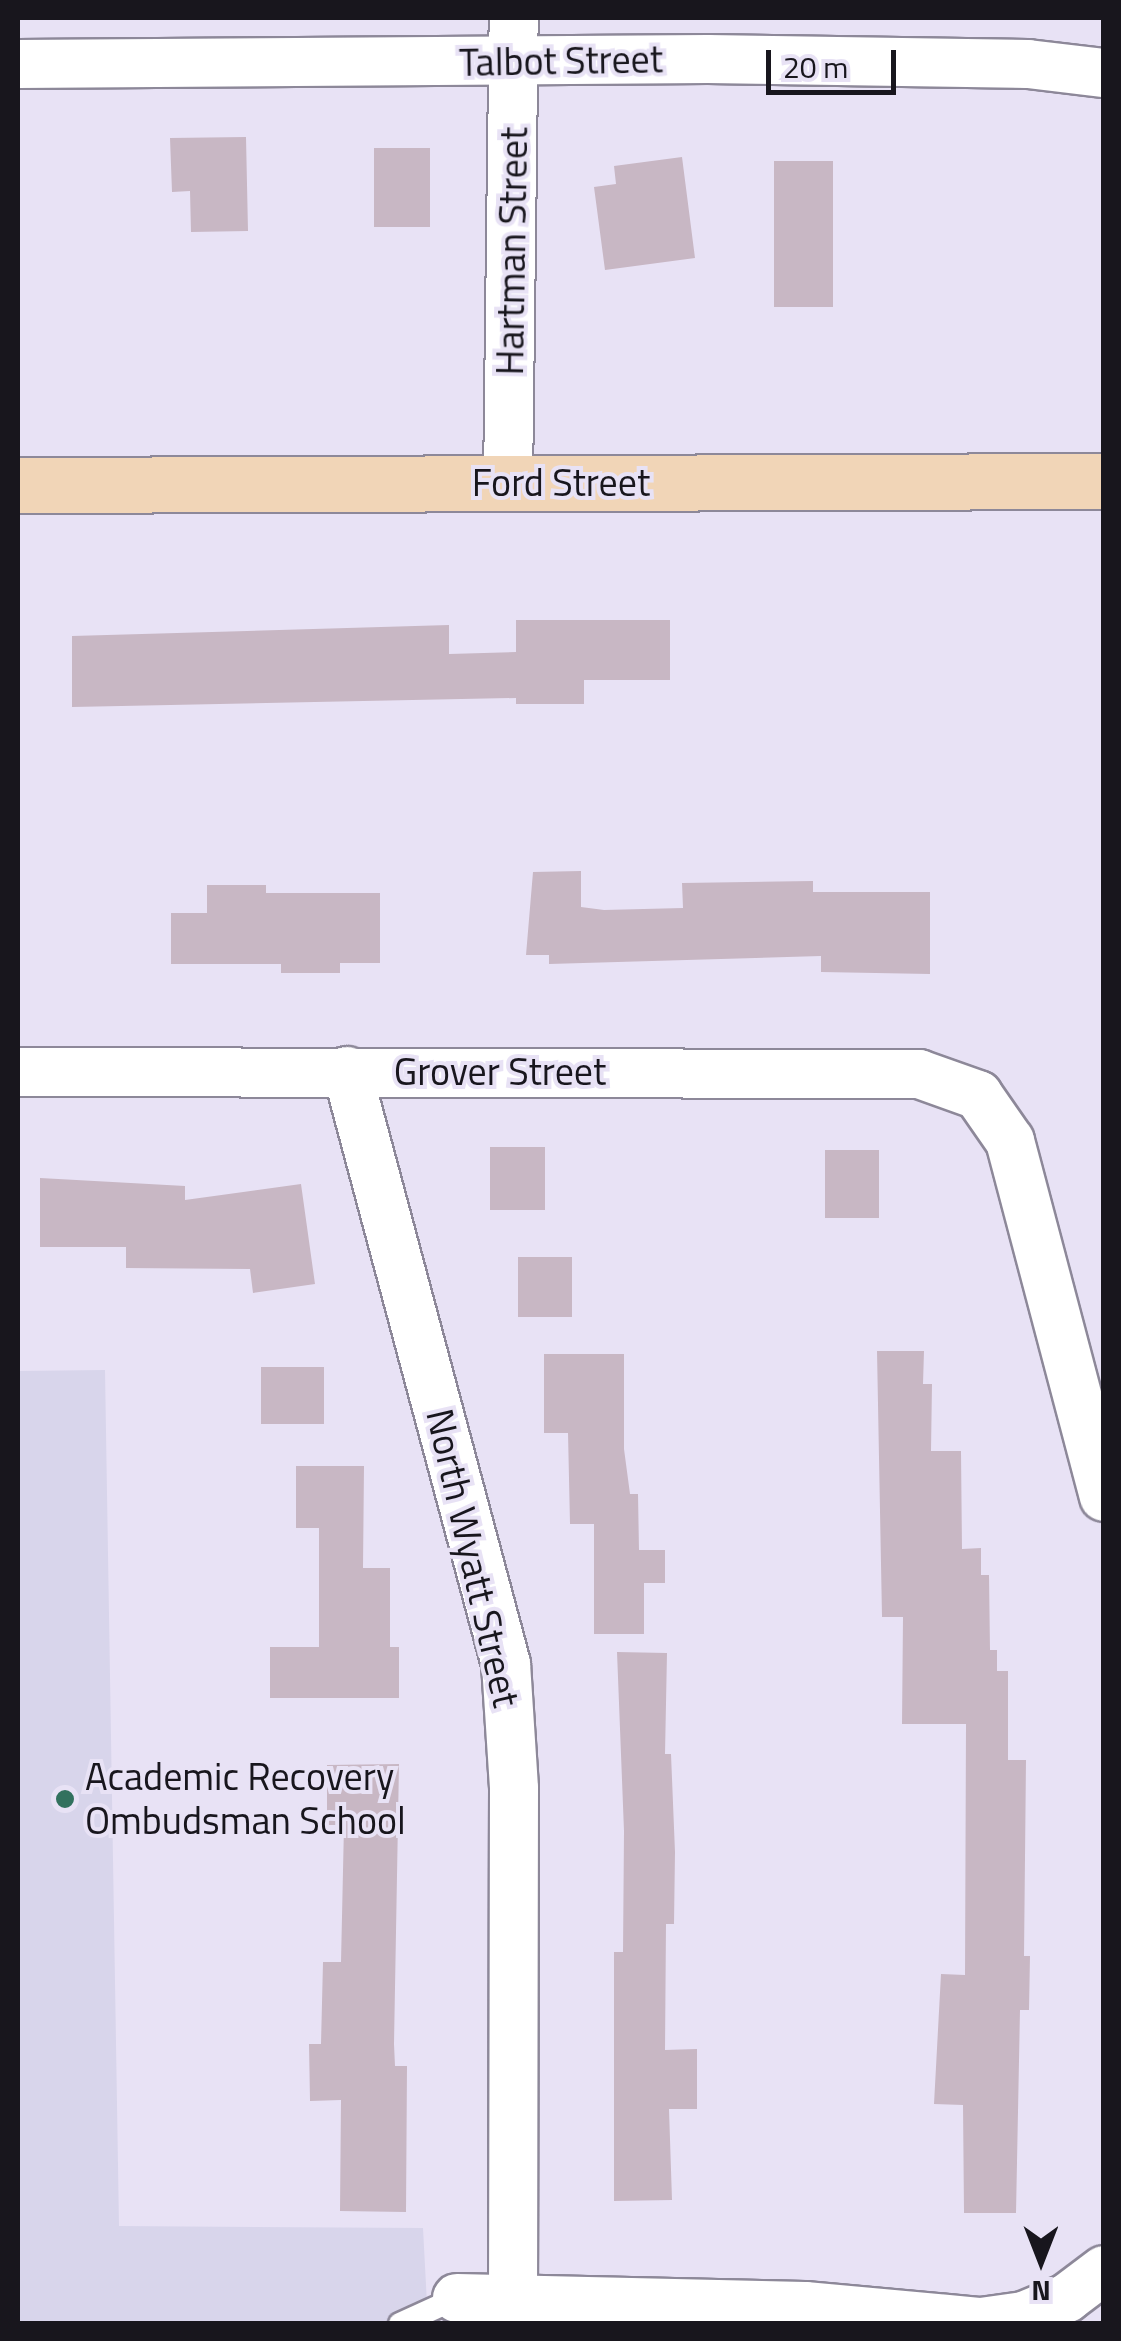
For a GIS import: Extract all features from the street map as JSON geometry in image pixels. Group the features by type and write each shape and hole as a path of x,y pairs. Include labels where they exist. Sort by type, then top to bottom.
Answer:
{"main road":[{"name":"Ford Street","path":"18,485 1104,481"}],"street":[{"name":"Talbot Street","path":"18,64 514,40 1028,64 1104,73"},
{"name":"Hartman Street","path":"508,484 514,40"},
{"name":"North Wyatt Street","path":"347,1071 506,1664 514,1789 513,2296"},
{"name":"Grover Street","path":"18,1072 919,1074 978,1095 1010,1141 1104,1497"},
{"path":"458,2298 513,2296 804,2306 981,2322 1024,2316 1066,2298 1104,2270"}],"lane":[{"path":"400,2324 458,2298"}],"shaded area":[{"name":"Academic Recovery Ombudsman School","path":"105,1370 119,2226 423,2228 428,2323 18,2323 18,1371"}],"building":[{"path":"246,137 248,231 191,232 190,191 172,192 170,138"},
{"path":"374,148 430,148 430,227 374,227"},
{"path":"682,157 695,258 605,270 594,187 616,184 614,166"},
{"path":"774,161 833,161 833,307 774,307"},
{"path":"516,620 670,620 670,680 584,680 584,704 516,704 516,698 72,707 72,636 449,625 449,654 516,652"},
{"path":"581,871 581,907 604,910 683,908 682,883 813,881 813,892 930,892 930,974 821,972 821,956 549,964 549,955 526,955 533,872"},
{"path":"207,885 266,885 266,893 380,893 380,963 340,963 340,973 281,973 281,964 171,964 171,913 207,913"},
{"path":"490,1147 545,1147 545,1210 490,1210"},
{"path":"825,1150 879,1150 879,1218 825,1218"},
{"path":"40,1178 185,1186 185,1200 301,1184 315,1284 253,1293 250,1269 126,1268 126,1247 40,1247"},
{"path":"518,1257 572,1257 572,1317 518,1317"},
{"path":"877,1351 924,1351 923,1384 932,1384 931,1451 961,1451 962,1549 981,1548 981,1575 989,1575 990,1650 997,1650 997,1671 1008,1671 1008,1760 1026,1760 1024,1956 1030,1956 1029,2010 1020,2010 1016,2213 964,2213 963,2105 934,2104 941,1974 965,1975 966,1724 902,1724 903,1617 882,1617"},
{"path":"544,1354 624,1354 624,1449 630,1494 638,1494 639,1550 665,1550 665,1583 644,1583 644,1634 594,1634 594,1524 570,1524 568,1433 544,1433"},
{"path":"261,1367 324,1367 324,1424 261,1424"},
{"path":"296,1466 364,1466 363,1568 390,1568 390,1647 399,1647 399,1698 270,1698 270,1647 319,1647 319,1528 296,1528"},
{"path":"617,1652 667,1653 665,1754 671,1754 675,1852 674,1924 666,1924 665,2050 697,2049 697,2109 669,2109 672,2200 614,2201 614,1952 623,1952 624,1831"},
{"path":"399,1764 394,2044 395,2066 407,2066 406,2212 340,2211 341,2100 310,2101 309,2044 321,2044 323,1962 341,1962 344,1825 327,1825 327,1765"}],"place":[{"name":"Academic Recovery Ombudsman School","path":"65,1799"}]}
